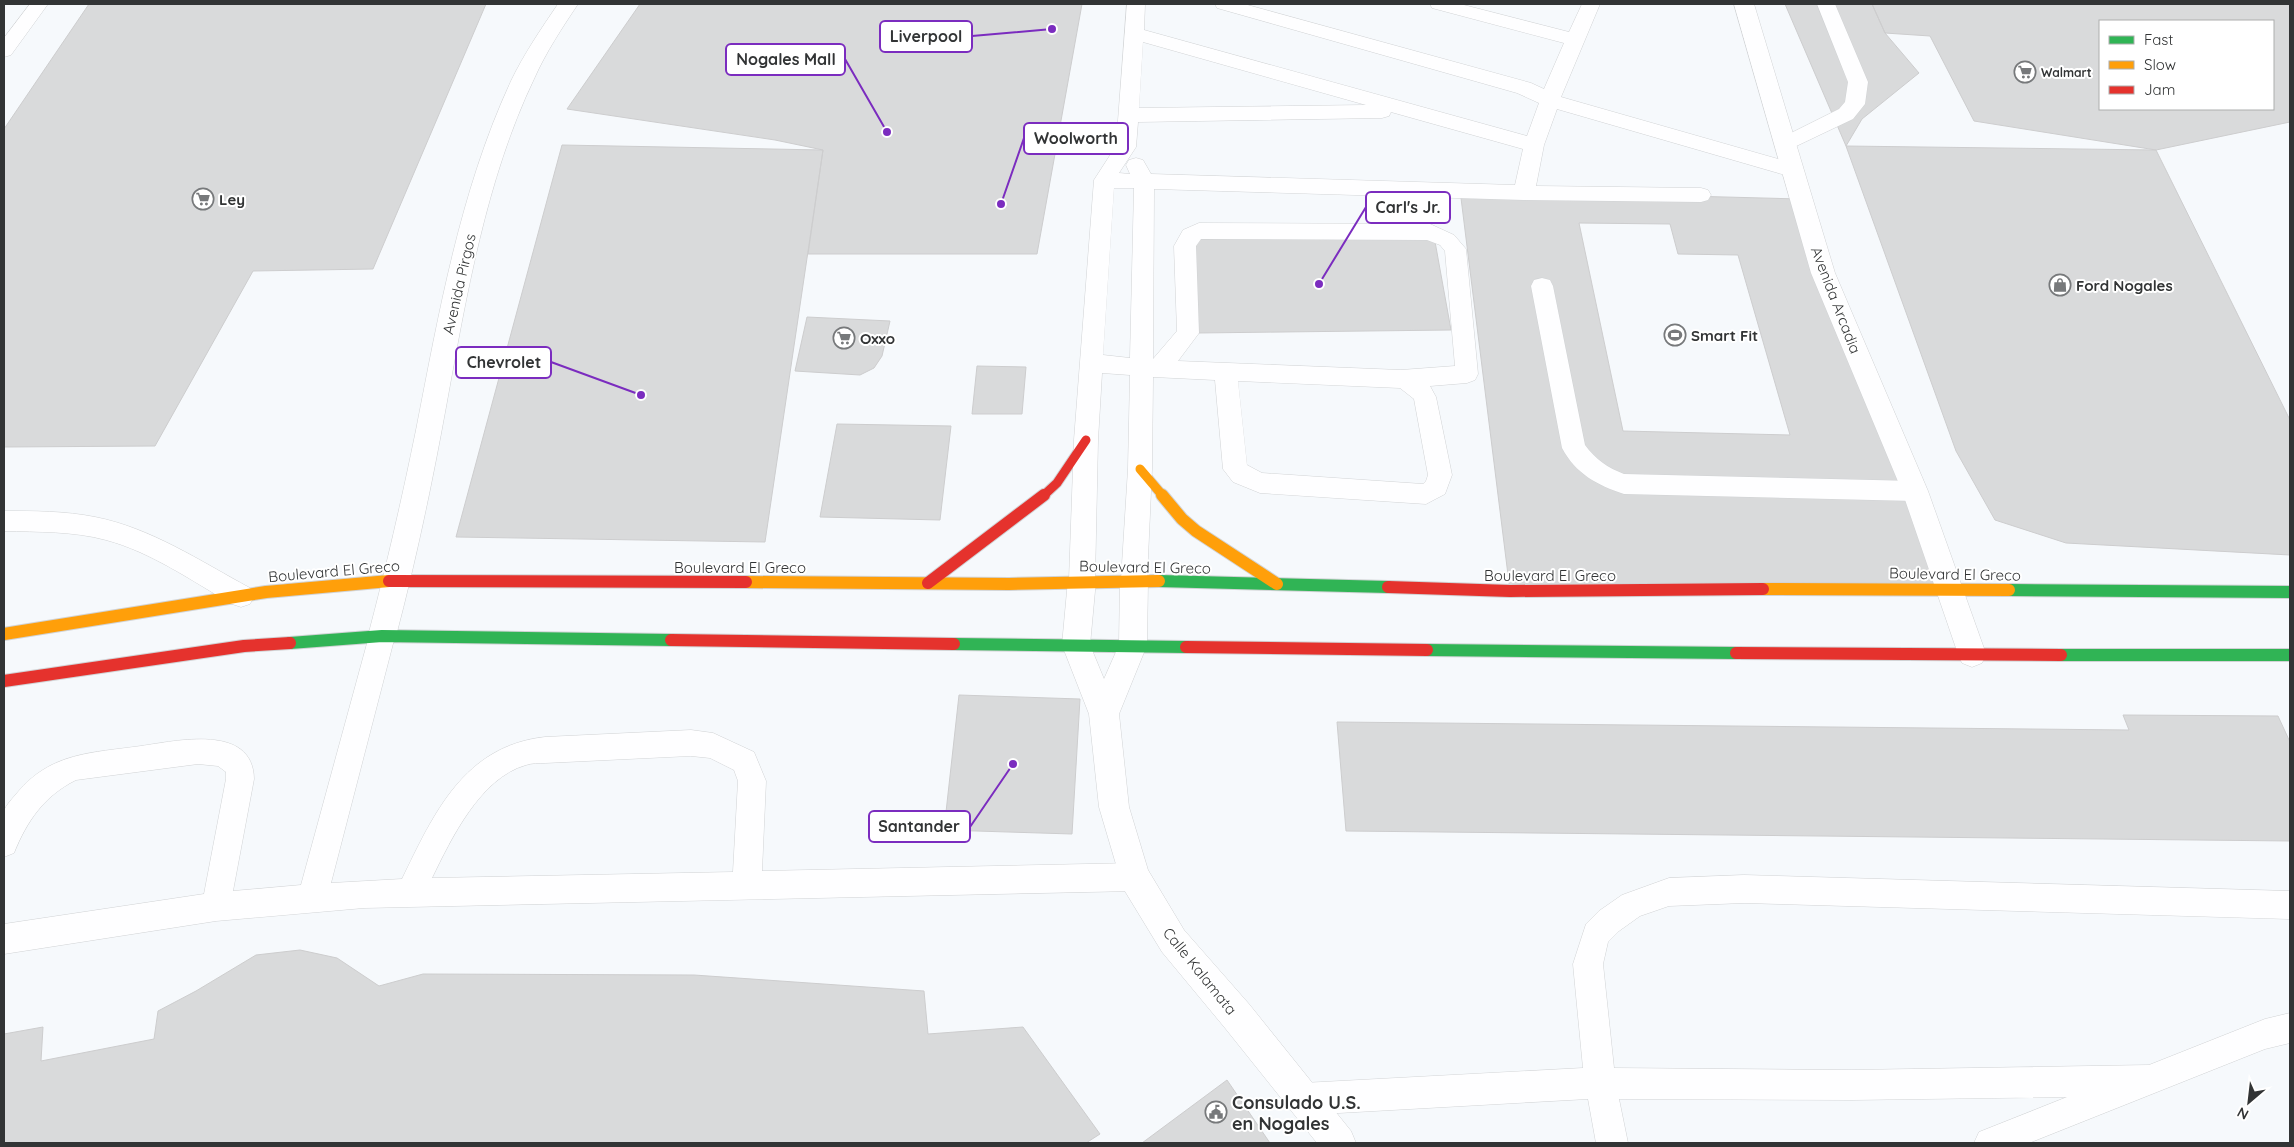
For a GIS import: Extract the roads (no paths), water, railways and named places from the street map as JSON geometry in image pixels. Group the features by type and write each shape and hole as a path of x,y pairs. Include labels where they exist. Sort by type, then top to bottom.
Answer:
{"main road":[{"path":"928,583 1038,501 1057,483 1086,440"},
{"path":"1140,469 1182,519 1196,531 1277,584"},
{"name":"Boulevard El Greco","path":"4,634 241,596 399,580 1009,584 1082,580 1134,580 1510,591 1950,588 2290,592"},
{"path":"4,681 244,646 382,636 1631,653 2098,656 2290,655"}],"street":[{"name":"Avenida Pirgos","path":"382,636 399,580 458,282 487,174 516,92 534,57 568,4"},
{"name":"Avenida Arcadia","path":"1744,4 1823,273 1915,491 1972,654"},
{"name":"Calle Kalamata","path":"1082,580 1076,645 1104,714 1114,807 1134,877 1173,941 1304,1099 1338,1143"},
{"name":"Calle Kalamata","path":"1104,714 1133,645 1134,580"},
{"path":"4,625 64,624"},
{"path":"4,695 85,668"}],"lane":[{"path":"7,43 39,4"},
{"path":"1082,580 1086,440 1104,180 1126,147 1136,4"},
{"path":"1224,4 1524,88 1553,93 1789,156 1846,114 1855,104 1858,82 1826,4"},
{"path":"1439,4 1575,40"},
{"path":"1524,192 1534,145 1553,93 1590,4"},
{"path":"1133,33 1534,145"},
{"path":"1128,115 1409,110"},
{"path":"1126,147 1144,180 1150,369 1140,469 1134,580"},
{"path":"1104,180 1701,195"},
{"path":"1092,363 1150,369 1401,378 1467,374 1455,249 1447,240 1430,232 1199,231 1190,235 1185,246 1188,333 1150,369"},
{"path":"1542,286 1574,448 1584,464 1606,478 1624,484 1915,491"},
{"path":"1226,372 1235,469 1241,475 1260,483 1426,494 1437,486 1440,475 1425,397 1417,386 1401,378"},
{"path":"4,521 68,523 107,530 145,544 241,596"},
{"path":"312,899 382,636"},
{"path":"410,894 436,839 454,810 477,781 505,760 523,752 692,743 713,746 744,761 752,781 747,887"},
{"path":"4,843 17,814 30,797 46,782 59,774 74,768 198,751 217,752 233,758 240,767 240,780 216,907"},
{"path":"4,938 216,907 364,894 1134,877"},
{"path":"1612,1143 1600,1083 1588,964 1596,934 1608,921 1632,905 1669,892 1744,889 2290,906"},
{"path":"1990,1143 2265,1034 2290,1028"},
{"path":"1304,1099 1600,1083 1852,1086 2149,1080"}],"place":[{"name":"Liverpool","path":"1052,29"},
{"name":"Walmart","path":"2025,72"},
{"name":"Nogales Mall","path":"887,132"},
{"name":"Ley","path":"203,199"},
{"name":"Woolworth","path":"1001,204"},
{"name":"Carl's Jr.","path":"1319,284"},
{"name":"Ford Nogales","path":"2060,285"},
{"name":"Smart Fit","path":"1675,335"},
{"name":"Oxxo","path":"844,338"},
{"name":"Chevrolet","path":"641,395"},
{"name":"Santander","path":"1013,764"},
{"name":"Consulado U.S. en Nogales","path":"1216,1112"}]}
